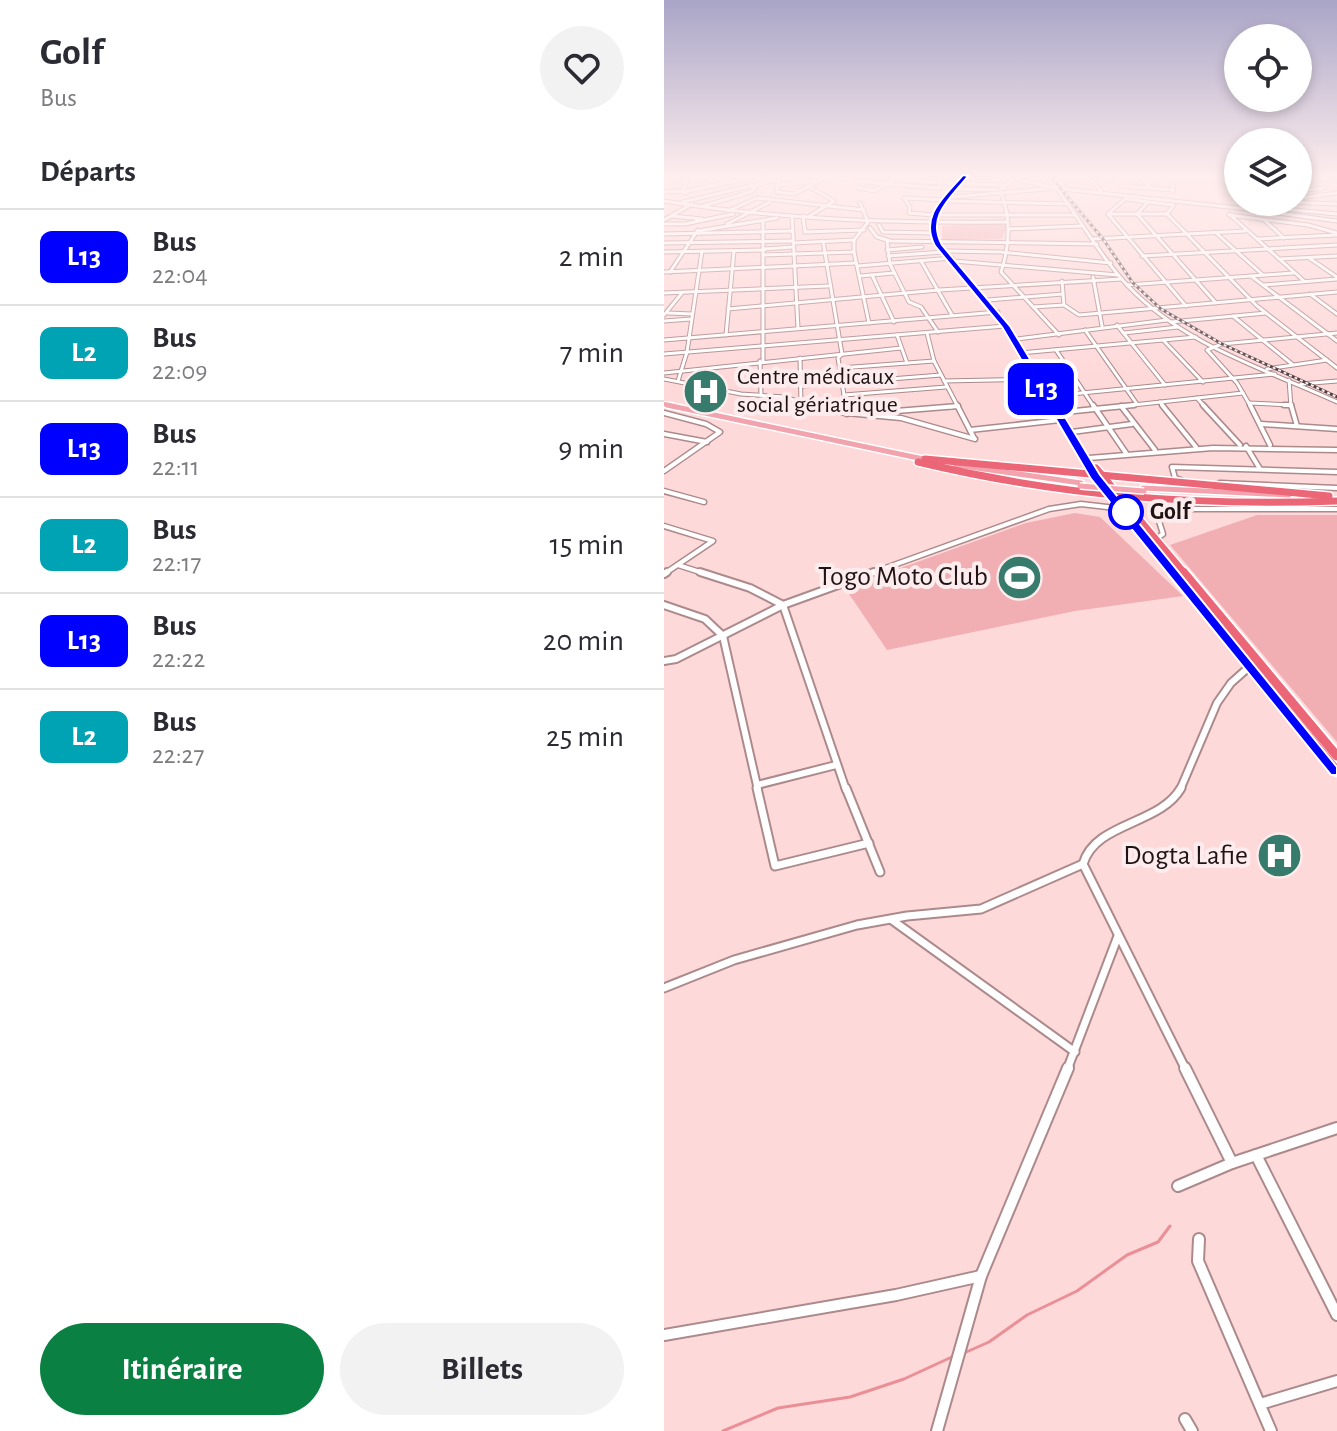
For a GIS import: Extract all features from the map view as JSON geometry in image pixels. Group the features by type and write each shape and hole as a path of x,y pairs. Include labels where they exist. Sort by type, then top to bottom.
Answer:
{"highway":[{"path":"939,243 1017,339 1036,379 1089,462 1125,500 1127,509"},
{"path":"978,288 1051,396 1095,477 1127,509 1249,667 1337,771"},
{"path":"922,461 1335,499"},
{"path":"922,461 1032,489 1114,499 1229,505 1335,499"},
{"path":"1070,474 1081,473 1089,462"},
{"path":"1127,509 1149,502"},
{"path":"1138,523 1157,538 1337,756"}],"main road":[{"path":"664,406 922,461 1080,484 1335,499"}],"street":[{"path":"670,272 689,243"},
{"path":"761,395 765,243"},
{"path":"782,243 793,244"},
{"path":"764,251 805,243"},
{"path":"823,243 828,286 842,354"},
{"path":"854,243 869,323"},
{"path":"887,243 890,264 909,302 921,307 938,332"},
{"path":"1005,243 1007,253 1002,275 1059,335"},
{"path":"1041,243 1097,244 1127,285 1152,309 1178,327 1337,402"},
{"path":"1132,243 1186,306"},
{"path":"1163,243 1216,303"},
{"path":"1194,243 1251,300 1337,368"},
{"path":"1226,243 1263,275"},
{"path":"1259,243 1304,281"},
{"path":"1319,243 1336,256"},
{"path":"793,244 798,328"},
{"path":"1142,256 1337,245"},
{"path":"887,250 922,247"},
{"path":"678,381 687,352 702,251"},
{"path":"726,335 734,251"},
{"path":"664,252 854,252"},
{"path":"888,256 944,252 1007,253 1111,263"},
{"path":"1279,259 1336,256"},
{"path":"1061,271 1062,258"},
{"path":"1309,258 1337,278"},
{"path":"664,272 952,259 1120,277"},
{"path":"921,261 952,315"},
{"path":"1325,269 1337,268"},
{"path":"860,276 894,273"},
{"path":"1093,273 1102,326"},
{"path":"1127,285 1293,273"},
{"path":"872,275 894,322"},
{"path":"1251,276 1337,341"},
{"path":"728,309 1120,277"},
{"path":"1263,285 1337,278"},
{"path":"1062,281 1064,305"},
{"path":"664,293 828,286"},
{"path":"1033,307 1064,305 1076,315 1337,292"},
{"path":"666,314 682,293"},
{"path":"988,300 1063,294"},
{"path":"1310,294 1337,314"},
{"path":"664,340 995,312"},
{"path":"1017,339 1102,326 1266,313"},
{"path":"666,314 692,316"},
{"path":"664,321 692,316"},
{"path":"1233,316 1292,364"},
{"path":"1117,325 1165,385"},
{"path":"664,354 1005,326"},
{"path":"1124,333 1178,327"},
{"path":"1085,330 1137,404"},
{"path":"861,414 911,420 975,439 934,361 927,333"},
{"path":"1270,445 1243,393 1207,351 1216,346 1337,333"},
{"path":"897,335 907,363"},
{"path":"1023,353 1196,337"},
{"path":"1164,341 1203,382"},
{"path":"664,376 683,369 901,348"},
{"path":"1056,350 1126,453"},
{"path":"842,354 838,358 847,414"},
{"path":"800,358 801,404"},
{"path":"1266,369 1327,360"},
{"path":"840,368 934,361"},
{"path":"1051,396 1277,374"},
{"path":"802,386 941,375"},
{"path":"664,376 678,381 788,398 847,414 958,406"},
{"path":"944,381 1036,379"},
{"path":"1289,380 1297,426"},
{"path":"1300,384 1337,381"},
{"path":"844,395 946,387"},
{"path":"970,430 1095,408 1243,393"},
{"path":"1197,398 1243,446 1260,469"},
{"path":"1160,402 1196,447"},
{"path":"1249,403 1291,405"},
{"path":"1121,406 1155,450"},
{"path":"664,413 719,431 664,471"},
{"path":"1072,432 1132,424"},
{"path":"1261,424 1337,429"},
{"path":"665,435 707,442"},
{"path":"1089,462 1126,453 1196,447 1270,445 1337,450"},
{"path":"1337,472 1172,467 1171,473 1178,479 1337,488"},
{"path":"665,492 704,502"},
{"path":"664,663 783,605 1059,506 1081,504 1127,509"},
{"path":"1157,538 1163,534 1157,515 1177,509 1337,509"},
{"path":"664,526 713,541 664,574"},
{"path":"678,565 750,588 783,605 836,765 880,872"},
{"path":"664,605 711,622 719,627 723,636 775,866 869,843"},
{"path":"664,616 673,608"},
{"path":"1232,1163 1083,864 1083,856 1089,847 1101,839 1136,824 1173,802 1219,702 1231,682 1249,667"},
{"path":"757,785 836,765"},
{"path":"664,988 734,960 857,925 907,916 981,909 1083,864"},
{"path":"892,920 1075,1052"},
{"path":"937,1431 981,1276 1075,1052 1118,936"},
{"path":"1178,1186 1232,1163 1337,1128"},
{"path":"1256,1155 1337,1315"},
{"path":"1199,1239 1198,1261 1271,1431"},
{"path":"664,1335 896,1295 981,1276"},
{"path":"1260,1404 1337,1381"},
{"path":"1185,1419 1192,1431"}],"shaded area":[{"name":"Togo Moto Club","path":"1075,513 1100,517 1183,596 1075,611 887,650 845,588 1026,523"},
{"path":"1257,515 1337,515 1337,742 1170,545"}],"waterway":[{"path":"964,1353 989,1342 1027,1315 1077,1291 1127,1255 1158,1242 1170,1226"},
{"path":"723,1431 778,1408 850,1397 904,1379 954,1356"}],"railway":[{"path":"1106,243 1133,283 1161,309 1222,344 1337,397"}],"bus line":[{"name":"L13","path":"937,243 1005,326 1095,477 1337,771"}],"place":[{"name":"Centre médicaux social gériatrique","path":"706,391"},
{"name":"Golf","path":"1126,512"},
{"name":"Togo Moto Club","path":"1019,577"},
{"name":"Dogta Lafie","path":"1279,856"}]}
